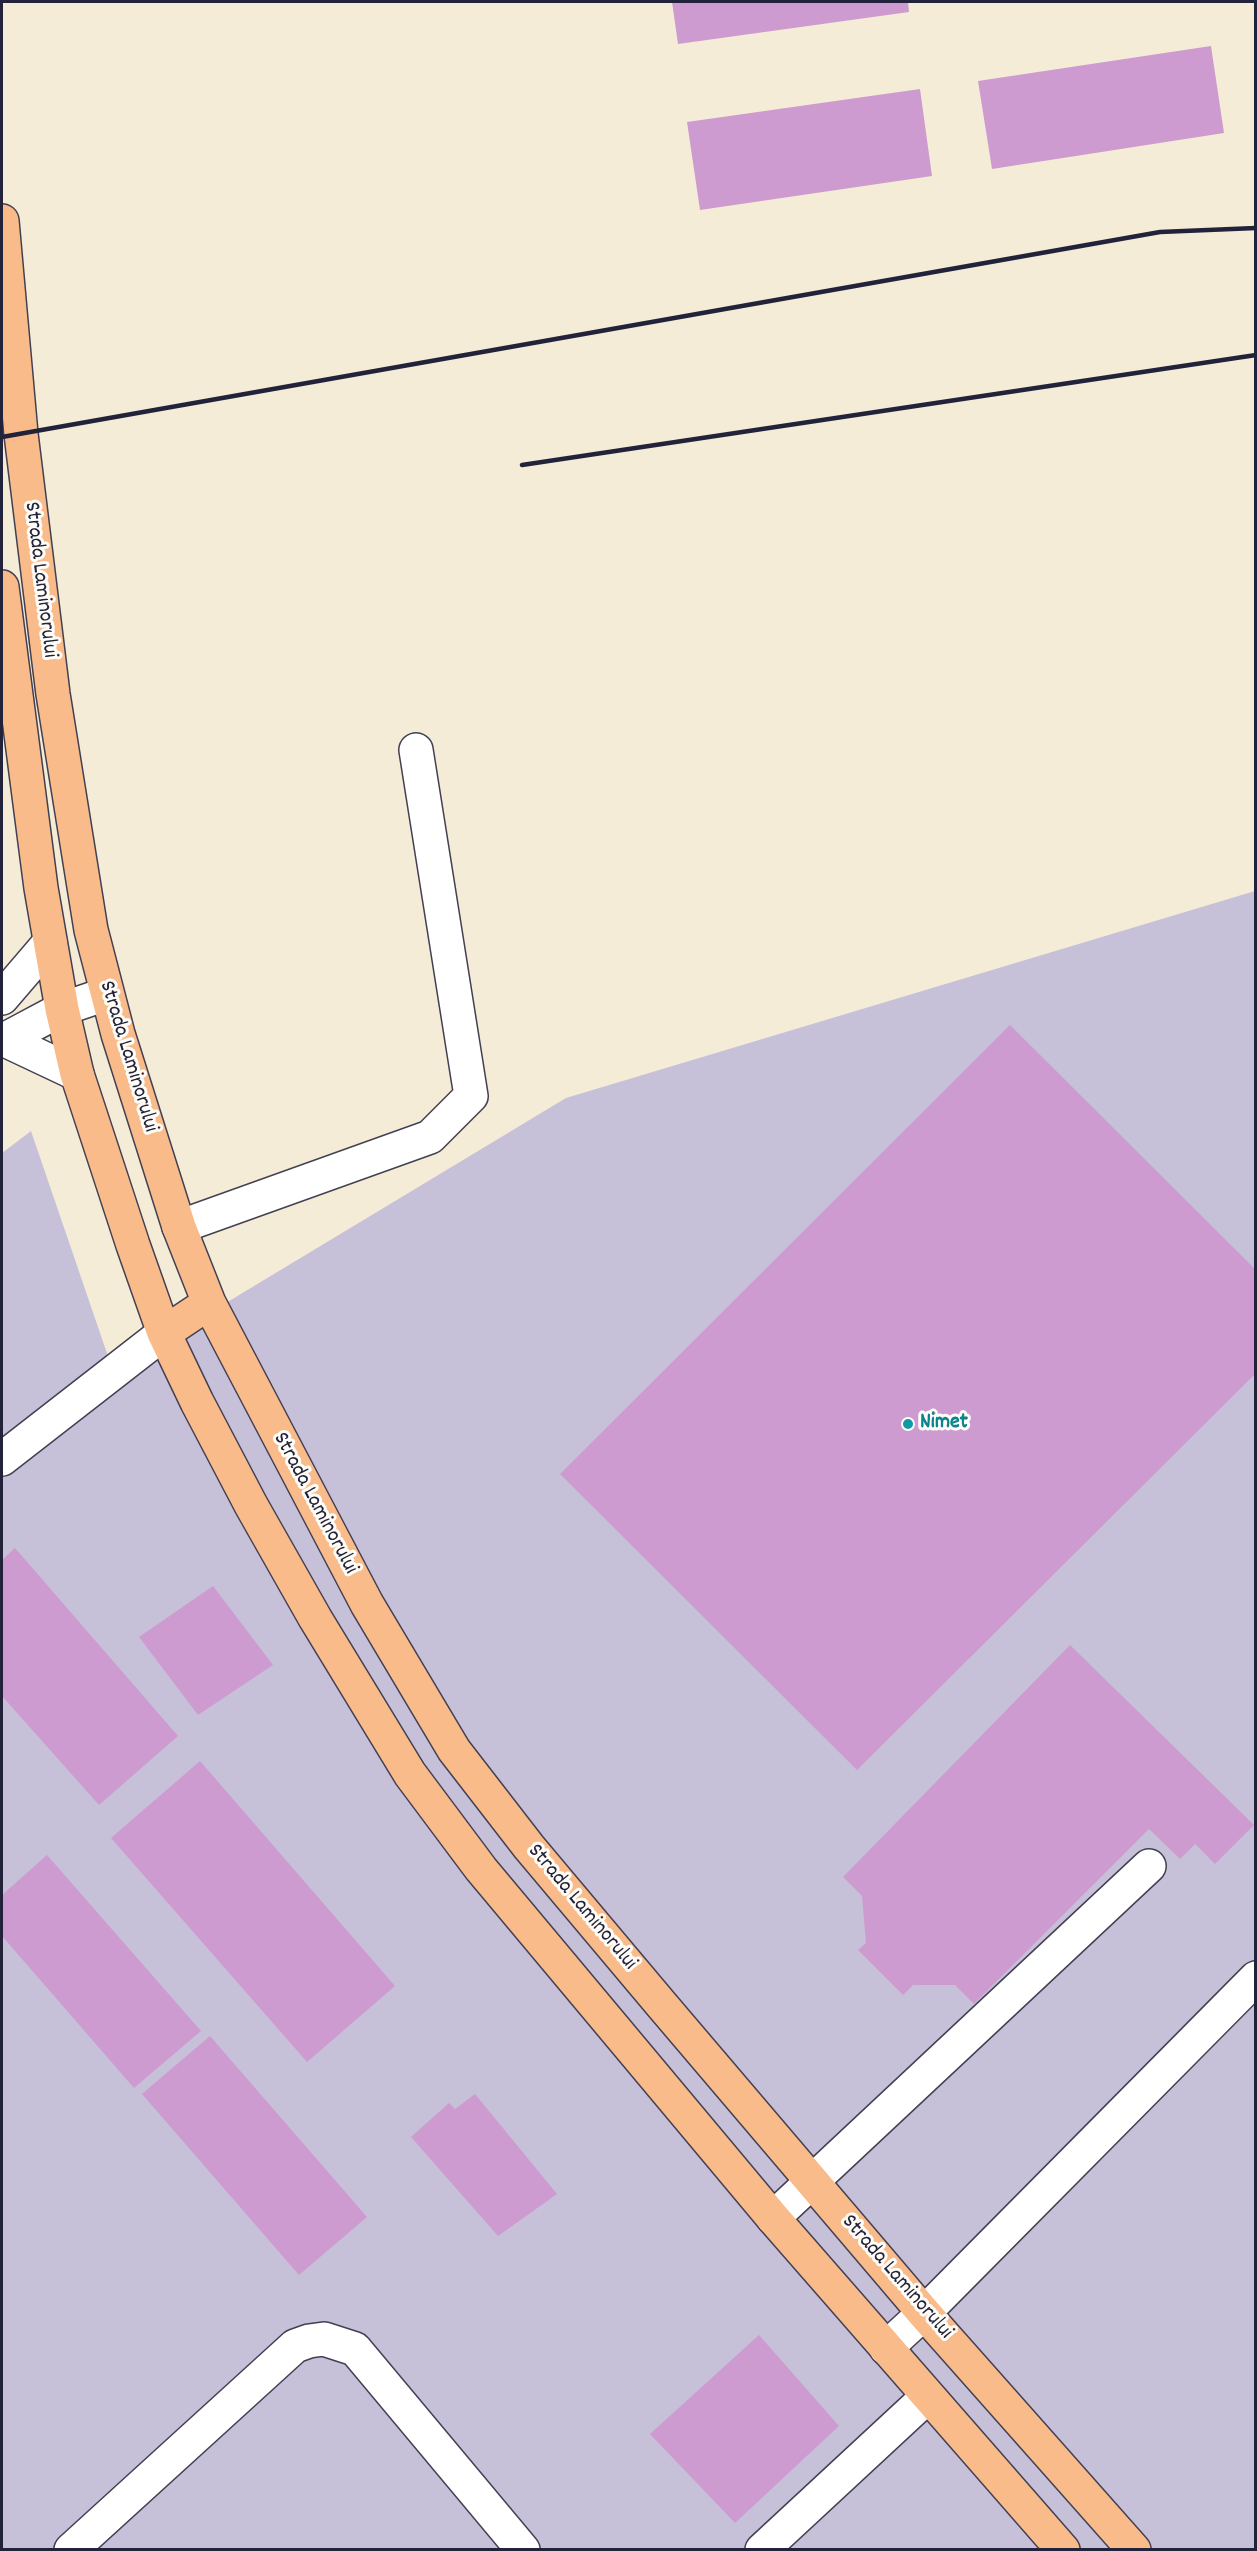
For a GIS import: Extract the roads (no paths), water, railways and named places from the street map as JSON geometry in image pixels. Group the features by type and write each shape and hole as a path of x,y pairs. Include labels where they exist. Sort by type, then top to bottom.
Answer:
{"main road":[{"name":"Strada Laminorului","path":"2,221 21,434 53,694 84,886 106,994 179,1227 209,1304 367,1604 454,1750 544,1864 924,2313 1134,2550"},
{"name":"Strada Laminorului","path":"2,587 41,888 62,1009 78,1074 164,1333 197,1402 274,1546 410,1774 481,1869 773,2218 1063,2550"},
{"path":"164,1333 209,1304"}],"lane":[{"path":"179,1227 430,1137 471,1096 416,750"},
{"path":"2,998 50,942"},
{"path":"3,1041 62,1009 106,994"},
{"path":"3,1041 78,1074"},
{"path":"2,1459 164,1333"},
{"path":"773,2218 1149,1866"},
{"path":"886,2348 924,2313 1256,1978"},
{"path":"71,2550 295,2346 324,2339 355,2349 523,2550"},
{"path":"762,2550 927,2397"}],"railway":[{"path":"2,437 1160,232 1256,228"},
{"path":"522,465 1256,355"}],"place":[{"name":"Nimet","path":"908,1424"}]}
